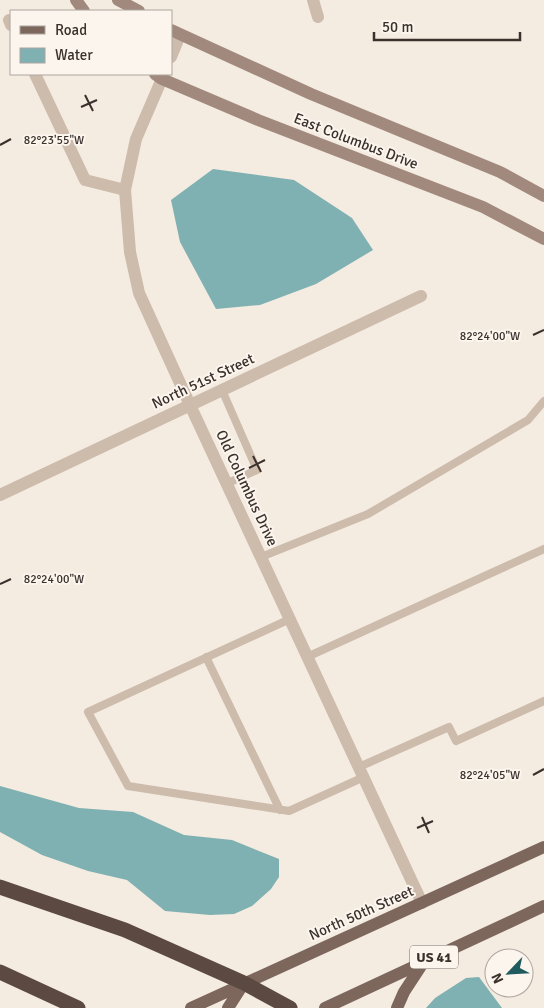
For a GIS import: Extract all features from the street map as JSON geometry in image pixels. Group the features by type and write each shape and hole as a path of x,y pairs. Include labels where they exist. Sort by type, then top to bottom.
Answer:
{"highway":[{"path":"0,886 125,930 244,983 290,1008"},
{"path":"0,972 78,1008"}],"main road":[{"path":"118,0 137,10"},
{"name":"East Columbus Drive","path":"176,33 311,94 500,172 544,196"},
{"name":"East Columbus Drive","path":"160,75 258,120 483,207 544,239"},
{"name":"North 50th Street","path":"191,1008 544,846"},
{"name":"US 41","path":"324,1008 544,906"},
{"path":"397,1008 404,992 424,962"},
{"path":"228,1008 244,983"}],"street":[{"path":"314,0 318,18"},
{"path":"172,52 176,33"},
{"path":"34,75 85,180 125,190"},
{"name":"Old Columbus Drive","path":"160,75 136,139 125,190 130,252 139,293 422,903"},
{"name":"North 51st Street","path":"0,495 420,296"}],"lane":[{"path":"222,390 257,470 226,484"},
{"path":"261,556 368,514 528,420 544,401"},
{"path":"307,657 544,548"},
{"path":"290,619 88,712 128,786 289,811 449,727 456,741 544,701"},
{"path":"206,657 280,810"}],"water":[{"path":"213,169 294,180 352,218 373,250 316,284 260,305 216,309 180,242 171,200"},
{"path":"0,786 79,808 133,812 184,835 232,840 279,859 279,877 271,889 252,906 234,914 210,915 165,911 127,880 88,871 42,855 0,832"},
{"path":"479,977 484,984 484,998 495,998 502,1008 426,1008 435,998 466,978"}]}
